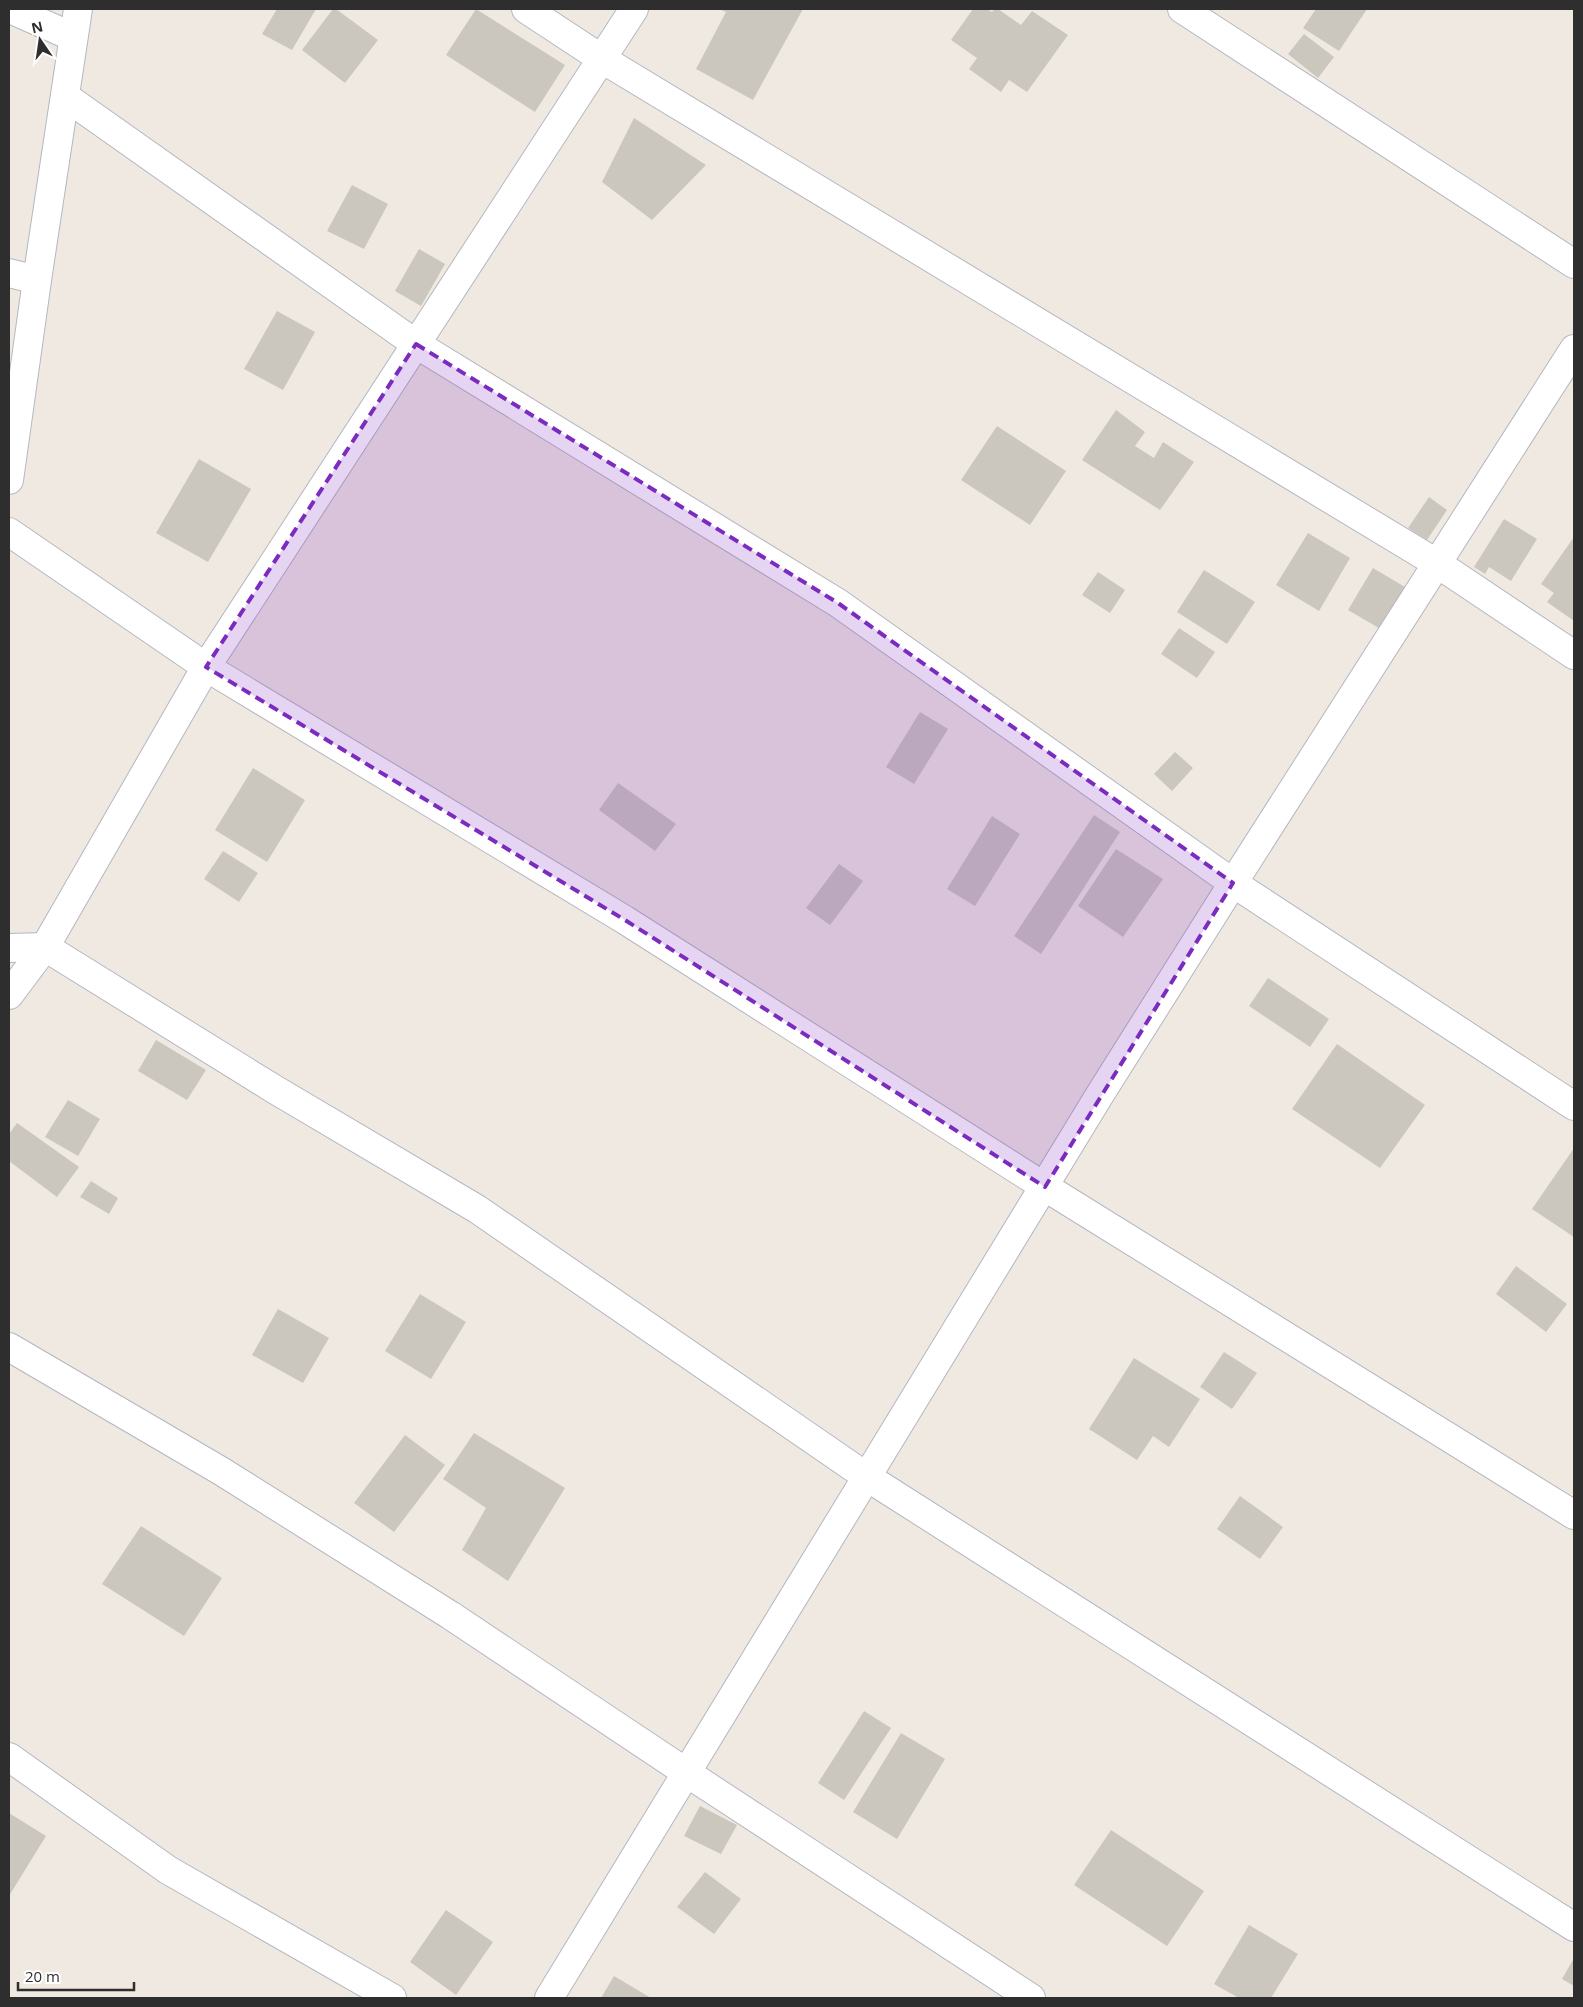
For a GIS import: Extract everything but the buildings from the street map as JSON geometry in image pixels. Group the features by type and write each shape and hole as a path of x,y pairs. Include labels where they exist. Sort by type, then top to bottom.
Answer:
{"street":[{"path":"10,9 73,37"},
{"path":"9,480 36,280 66,97 78,9"},
{"path":"526,9 602,59 1438,564 1574,655"},
{"path":"9,995 45,947 206,667 634,9"},
{"path":"1182,9 1574,264"},
{"path":"66,97 416,344 838,603 1233,883 1574,1106"},
{"path":"9,272 36,280"},
{"path":"550,1998 1044,1187 1233,883 1574,349"},
{"path":"9,532 206,667 625,920 1044,1187 1574,1515"},
{"path":"9,948 45,947 274,1089 477,1209 867,1477 1574,1927"},
{"path":"9,1347 221,1471 442,1609 687,1773 1031,1998"},
{"path":"9,1757 168,1870 392,1998"}],"highlighted area":[{"path":"416,344 838,603 1233,883 1045,1187 625,920 206,667"}]}
